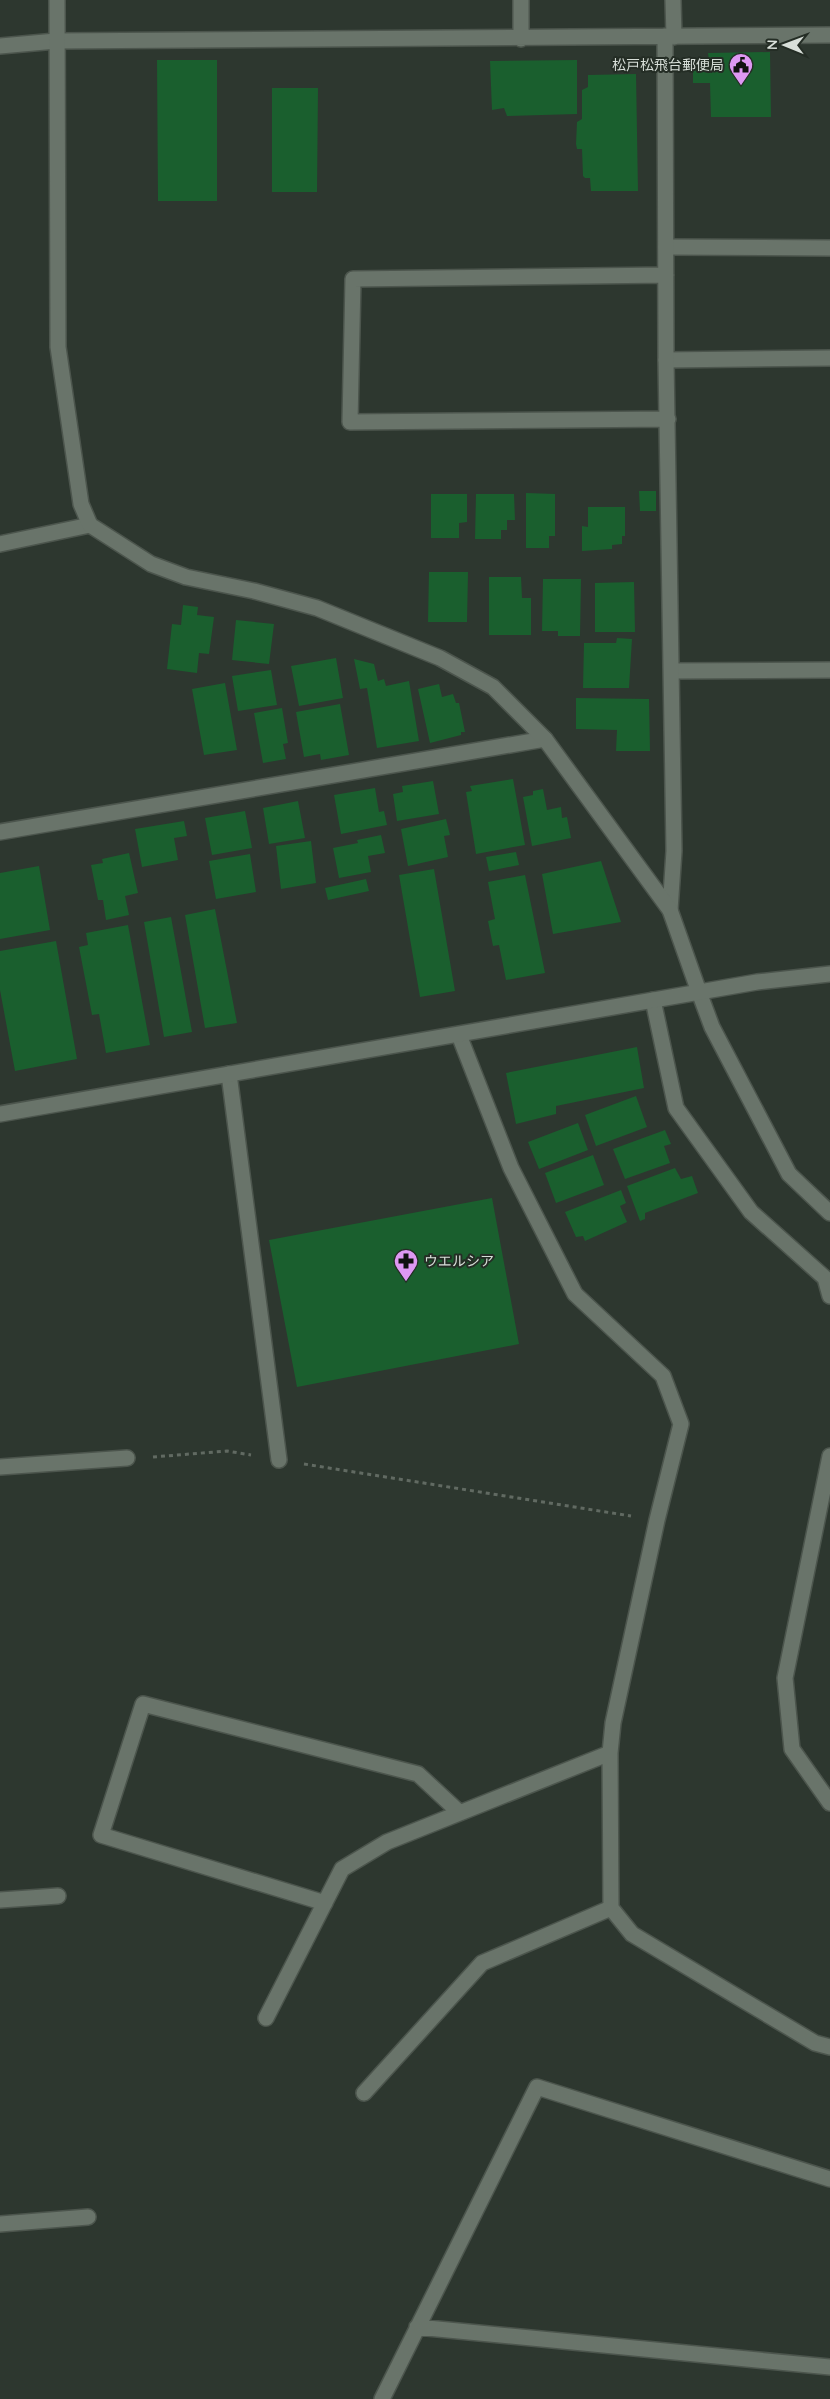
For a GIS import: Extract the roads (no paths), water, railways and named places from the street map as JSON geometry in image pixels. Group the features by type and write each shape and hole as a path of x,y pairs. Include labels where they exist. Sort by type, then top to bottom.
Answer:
{"street":[{"path":"57,0 58,347 81,504 90,525 151,564 186,577 254,591 317,608 440,658 493,687 545,739 670,910 712,1027 789,1174 830,1213"},
{"path":"521,0 521,39"},
{"path":"670,910 674,852 666,247 669,36 673,0"},
{"path":"0,46 56,41 521,39 830,35"},
{"path":"666,247 830,248"},
{"path":"666,275 353,279 350,422 668,418"},
{"path":"666,360 830,358"},
{"path":"0,544 90,525"},
{"path":"672,671 830,670"},
{"path":"0,832 545,739"},
{"path":"0,1114 757,982 830,974"},
{"path":"652,1000 676,1108 751,1212 825,1278 830,1296"},
{"path":"460,1035 510,1168 575,1294 663,1376 681,1424 657,1520 613,1723 610,1753 611,1908 632,1934 815,2043 830,2047"},
{"path":"229,1074 279,1460"},
{"path":"830,1456 785,1678 792,1748 830,1803"},
{"path":"0,1467 127,1458"},
{"path":"325,1903 101,1835 143,1704 418,1774 460,1813"},
{"path":"266,2018 342,1869 387,1842 610,1753"},
{"path":"0,1900 58,1896"},
{"path":"364,2093 482,1963 611,1908"},
{"path":"382,2399 537,2087 830,2179"},
{"path":"0,2224 88,2217"},
{"path":"417,2327 830,2367"}],"place":[{"name":"松戸松飛台郵便局","path":"741,86"},
{"name":"ウエルシア","path":"406,1282"}]}
